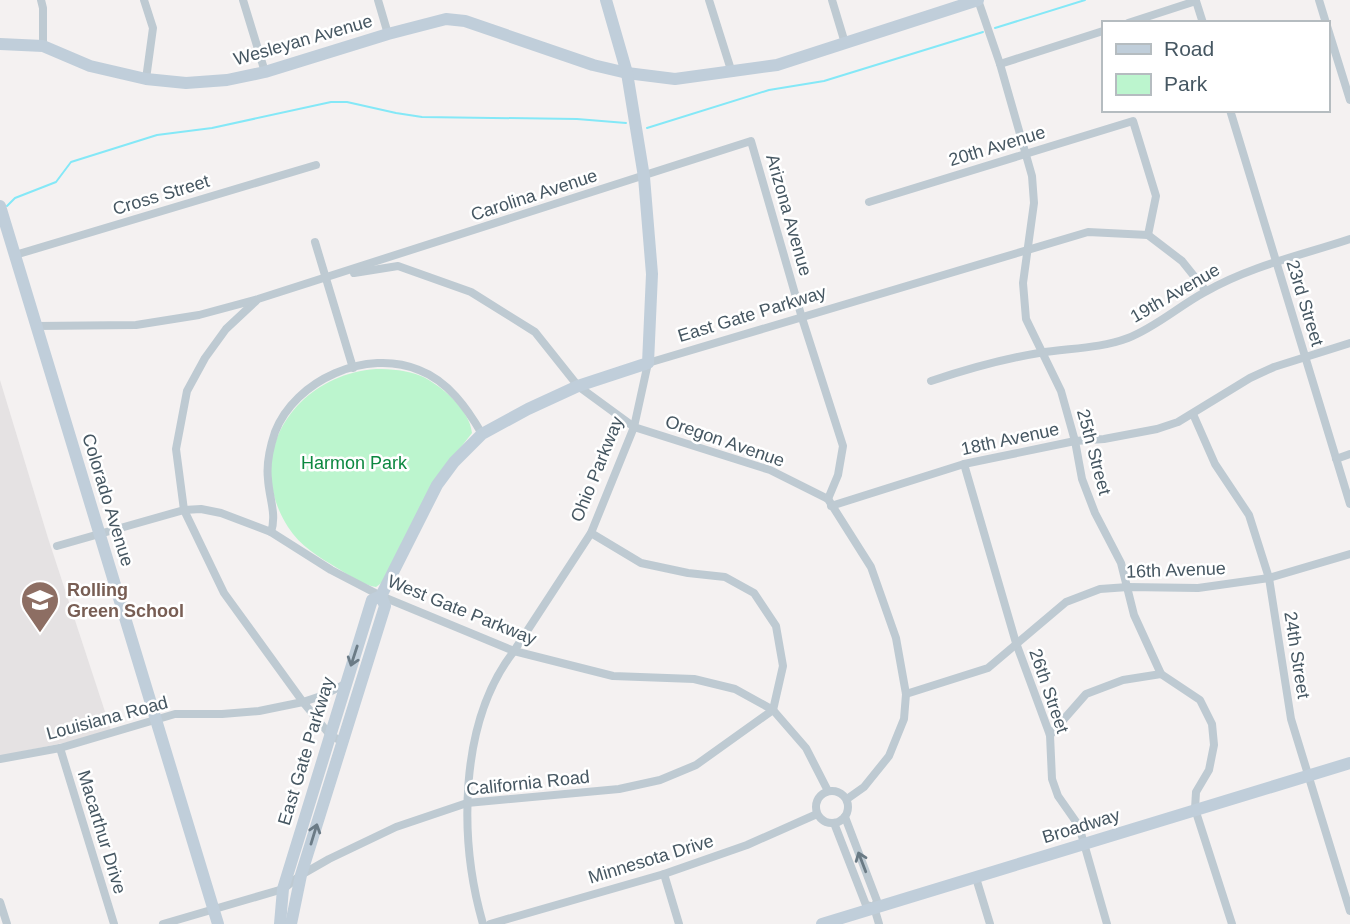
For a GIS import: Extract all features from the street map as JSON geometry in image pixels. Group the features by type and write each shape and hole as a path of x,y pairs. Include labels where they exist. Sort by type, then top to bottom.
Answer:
{"street":[{"path":"41,0 43,46"},
{"path":"144,0 153,28 146,79"},
{"path":"243,0 265,72"},
{"path":"378,0 388,34"},
{"name":"Ohio Parkway","path":"483,924 473,891 467,837 467,803 478,727 500,670 592,533 634,427 648,363 652,274 644,177 627,73 606,0"},
{"path":"709,0 732,73"},
{"path":"832,0 845,43"},
{"name":"Wesleyan Avenue","path":"0,44 43,46 90,66 146,79 186,83 227,80 265,72 446,19 466,21 593,65 627,73 675,79 776,65 978,0"},
{"name":"25th Street","path":"978,0 1000,64 1032,176 1034,203 1026,250 1023,302 1026,319 1061,391 1076,441 1082,479 1095,513 1121,563 1134,615 1161,674"},
{"path":"1319,0 1326,21"},
{"path":"1134,21 1196,1 1202,21"},
{"path":"1000,64 1102,31"},
{"path":"1329,31 1350,100"},
{"name":"23rd Street","path":"1231,112 1350,504"},
{"name":"20th Avenue","path":"869,202 1133,121 1156,196 1148,235"},
{"name":"Carolina Avenue","path":"36,326 136,325 198,315 258,299 751,141"},
{"name":"Arizona Avenue","path":"751,141 842,446 830,503"},
{"name":"Cross Street","path":"15,255 316,165"},
{"name":"Colorado Avenue","path":"0,206 218,924"},
{"name":"East Gate Parkway","path":"280,924 283,888 372,600 381,596 437,485 454,462 482,433 578,386 1026,250 1088,232 1148,235"},
{"path":"1148,235 1182,261 1206,291"},
{"name":"19th Avenue","path":"932,381 992,361 1044,352 1091,348 1129,338 1206,291 1241,274 1350,239"},
{"path":"314,242 353,368"},
{"name":"Oregon Avenue","path":"326,277 398,265 471,292 535,332 578,386 634,427 770,470 830,503"},
{"path":"258,299 226,329 205,358 187,391 176,449 184,510 224,593 303,702 330,735 342,742"},
{"name":"18th Avenue","path":"830,503 964,464 1076,441 1104,439 1157,429 1193,414 1250,378 1350,343"},
{"path":"271,532 274,516 267,469 277,427 288,410 311,386 326,377 353,368 390,364 421,370 454,395 482,433"},
{"name":"24th Street","path":"1193,414 1215,464 1249,515 1269,578 1287,696 1308,776 1346,884 1350,911"},
{"path":"1336,459 1350,454"},
{"name":"26th Street","path":"964,464 1016,643 1051,735 1052,779 1058,796 1079,826 1107,924"},
{"path":"830,503 871,567 896,638 906,694 904,719 889,756 864,786 847,799"},
{"name":"West Gate Parkway","path":"57,546 184,510 201,509 221,513 271,532 331,570 381,596 514,651 613,676 694,679 735,689 773,710 806,748 828,791"},
{"path":"592,533 641,563 688,573 725,577 754,593 776,626 783,666 773,710"},
{"name":"16th Avenue","path":"906,694 988,668 1066,602 1100,589 1198,589 1269,578 1350,554"},
{"name":"East Gate Parkway","path":"291,924 301,875 385,606 381,596"},
{"path":"1051,735 1086,694 1123,680 1161,674 1200,700 1212,724 1214,746 1209,771 1196,792 1195,809 1232,924"},
{"name":"Louisiana Road","path":"0,760 60,748 175,715 222,714 303,702 345,684"},
{"name":"California Road","path":"163,924 283,888 301,875 396,827 467,803 619,789 660,780 696,765 773,710"},
{"name":"Macarthur Drive","path":"60,748 114,924"},
{"name":"Broadway","path":"822,924 1350,763"},
{"path":"845,817 834,823 825,821 817,814 817,800 828,791 839,792 847,799 845,817 877,901 874,907 878,924"},
{"name":"Minnesota Drive","path":"490,924 664,874 747,845 817,814"},
{"path":"834,823 866,905 874,907"},
{"path":"664,874 679,924"},
{"path":"976,877 990,924"},
{"path":"0,902 6,924"}],"shaded area":[{"name":"Rolling Green School","path":"0,380 111,730 0,756"}],"green space":[{"name":"Harmon Park","path":"376,369 410,372 437,385 460,407 472,433 432,484 384,581 376,587 337,568 298,540 288,527 275,500 271,473 274,447 284,423 300,403 322,386 347,375"}],"waterway":[{"path":"995,28 1085,0"},
{"path":"647,128 769,90 824,81 983,32"},
{"path":"7,206 15,198 56,182 71,162 157,135 212,128 331,102 347,102 422,117 577,119 626,123"}],"place":[{"name":"Rolling Green School","path":"40,634"}]}
